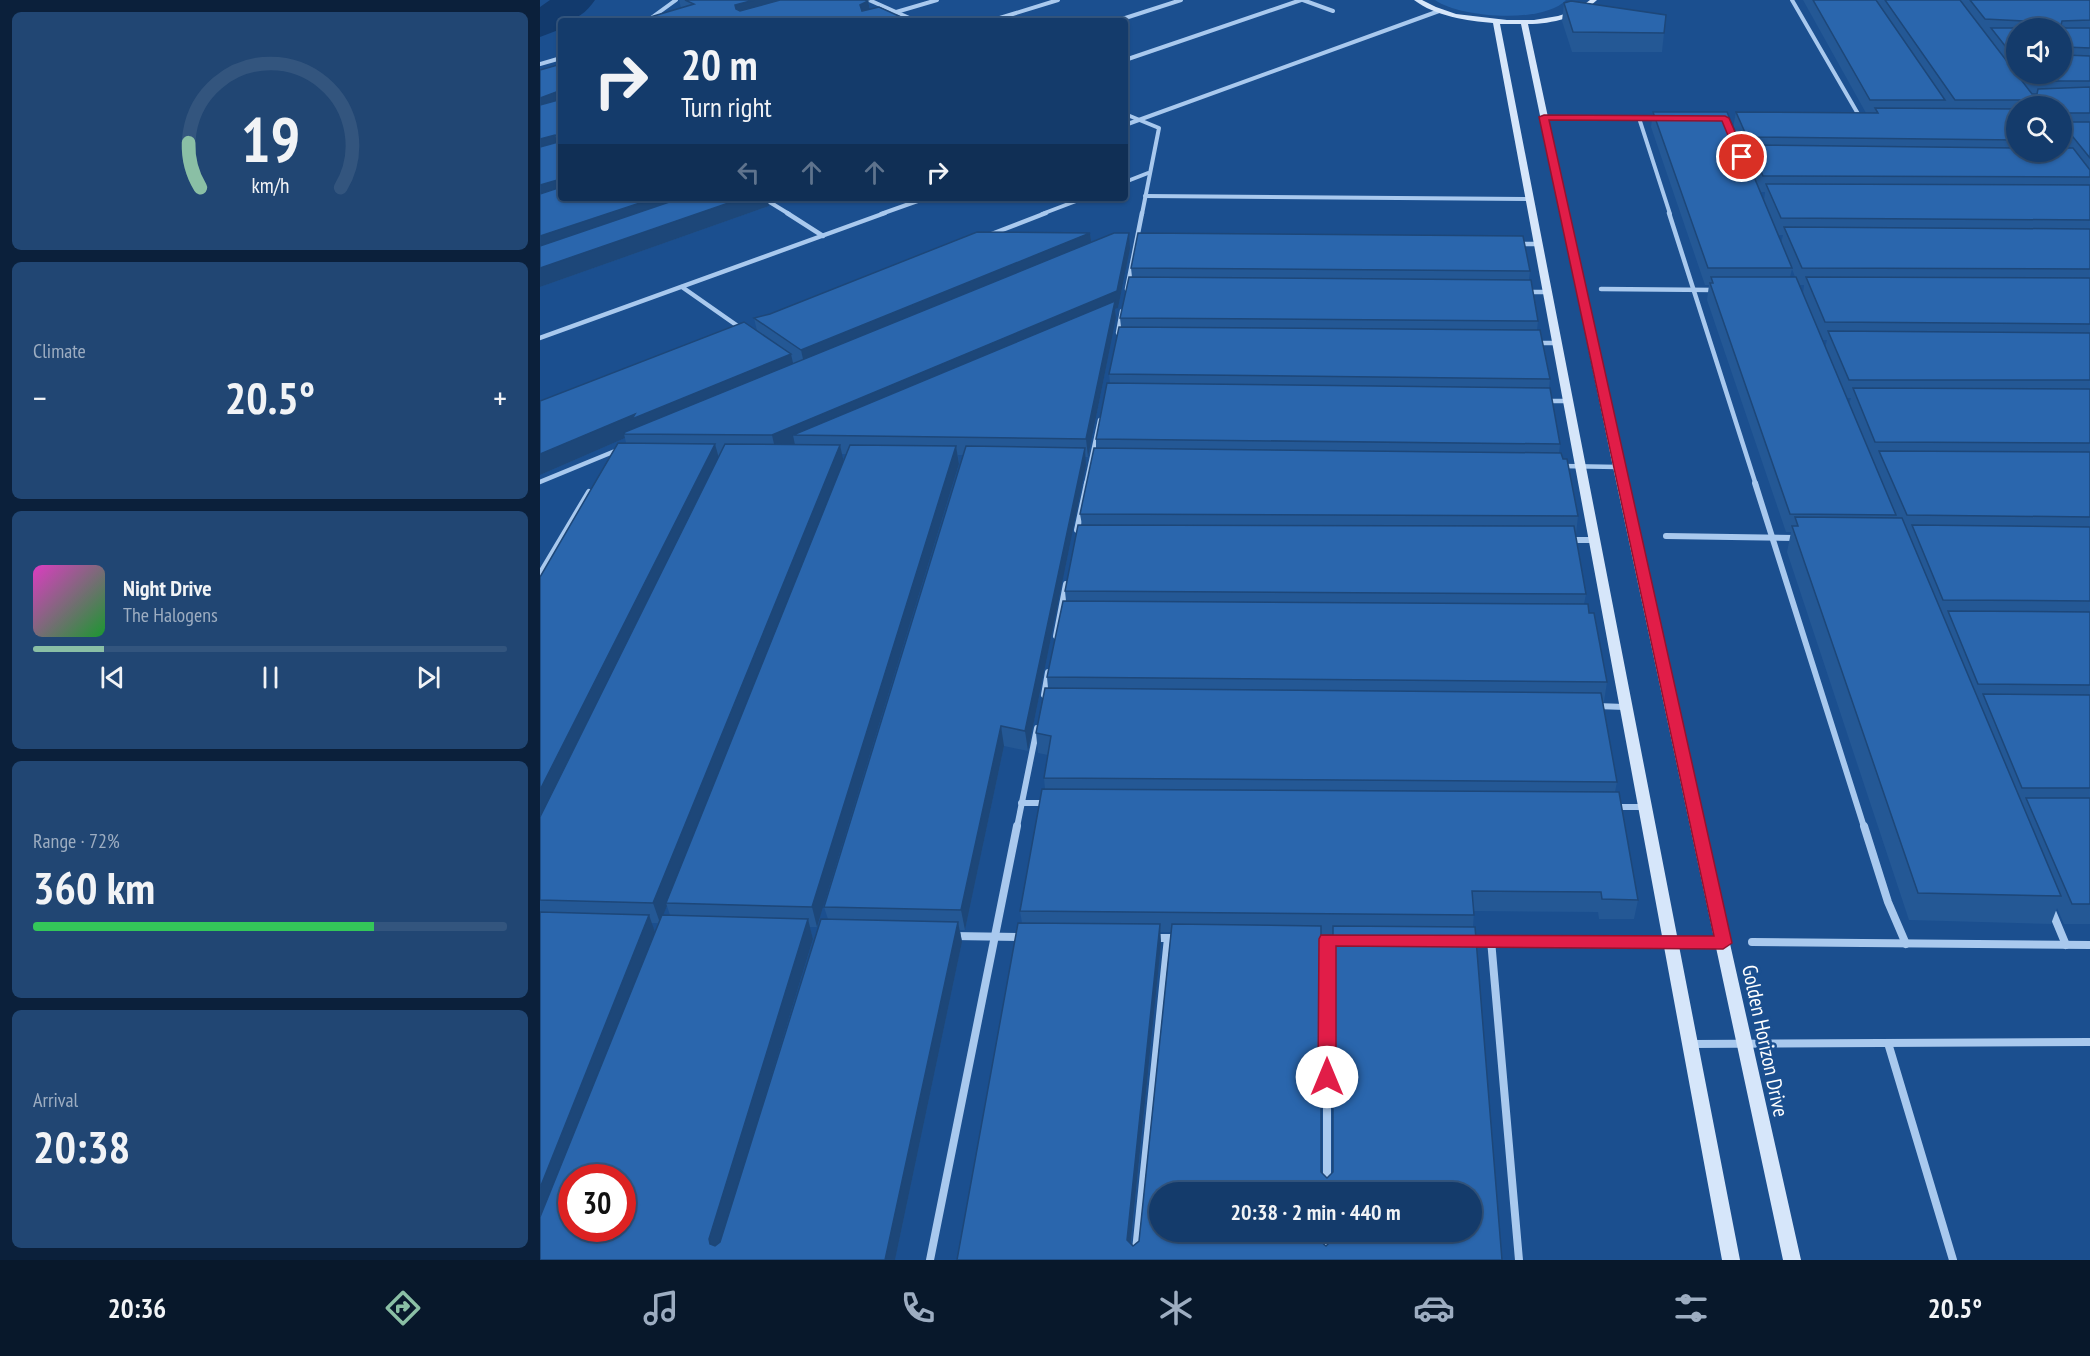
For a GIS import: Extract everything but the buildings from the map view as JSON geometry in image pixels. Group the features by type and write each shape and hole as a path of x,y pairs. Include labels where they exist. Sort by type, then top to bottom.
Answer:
{"street":[{"path":"651,18 676,0"},
{"path":"869,0 909,18"},
{"path":"876,18 937,0"},
{"path":"1000,18 1058,0"},
{"path":"1125,18 1181,0"},
{"path":"1128,59 1302,0 1333,11"},
{"path":"1417,0 1439,11 1496,21 1524,21 1572,14 1594,0"},
{"path":"1792,0 1862,120"},
{"path":"665,8 685,3"},
{"path":"1128,124 1439,11"},
{"path":"1496,21 1582,466 1595,540 1604,618 1626,707 1688,1044 1731,1260"},
{"name":"Golden Horizon Drive","path":"1524,21 1618,467 1792,1260"},
{"path":"542,64 558,59"},
{"path":"542,64 553,68"},
{"path":"1116,340 1127,289 1132,242 1145,196 1159,128 1128,115"},
{"path":"1544,117 1661,118"},
{"path":"1639,118 1695,290 1770,537 1888,902 1906,944"},
{"path":"1850,120 1870,120"},
{"path":"1128,181 1148,173"},
{"path":"1145,196 1531,199"},
{"path":"768,201 824,236"},
{"path":"540,338 918,201"},
{"path":"985,236 1076,201"},
{"path":"1132,242 1148,243"},
{"path":"1515,244 1539,244"},
{"path":"682,287 752,336"},
{"path":"1127,289 1138,289"},
{"path":"1601,289 1718,290"},
{"path":"1513,292 1548,292"},
{"path":"1111,315 1122,311"},
{"path":"732,334 754,326"},
{"path":"1522,343 1558,343"},
{"path":"1534,400 1569,401"},
{"path":"1076,538 1103,406"},
{"path":"540,482 625,447"},
{"path":"604,456 623,456"},
{"path":"606,466 612,456"},
{"path":"1079,461 1102,461"},
{"path":"1558,466 1618,467"},
{"path":"540,574 594,486"},
{"path":"1666,536 1804,538"},
{"path":"1560,540 1595,540"},
{"path":"1053,648 1069,571"},
{"path":"1060,615 1072,615"},
{"path":"1051,658 1042,702 1054,702"},
{"path":"1590,706 1626,707"},
{"path":"930,1260 1038,725"},
{"path":"1021,803 1057,803"},
{"path":"1608,807 1644,807"},
{"path":"2047,901 2066,945"},
{"path":"948,936 1029,937"},
{"path":"1145,938 1191,938"},
{"path":"1135,1260 1168,938"},
{"path":"1305,939 1351,940"},
{"path":"1327,939 1327,1182"},
{"path":"1456,940 1723,943"},
{"path":"1491,940 1519,1260"},
{"path":"1752,942 2090,945"},
{"path":"1688,1044 2090,1042"},
{"path":"1888,1043 1953,1260"},
{"path":"1326,1242 1326,1260"}],"shaded area":[{"path":"1435,0 1566,0 1555,8 1540,13 1502,16 1463,11"}],"waterway":[{"path":"540,25 576,0"}],"route":[{"path":"1327,1077 1327,939 1723,943 1618,467 1544,117 1725,118 1742,157"}]}
